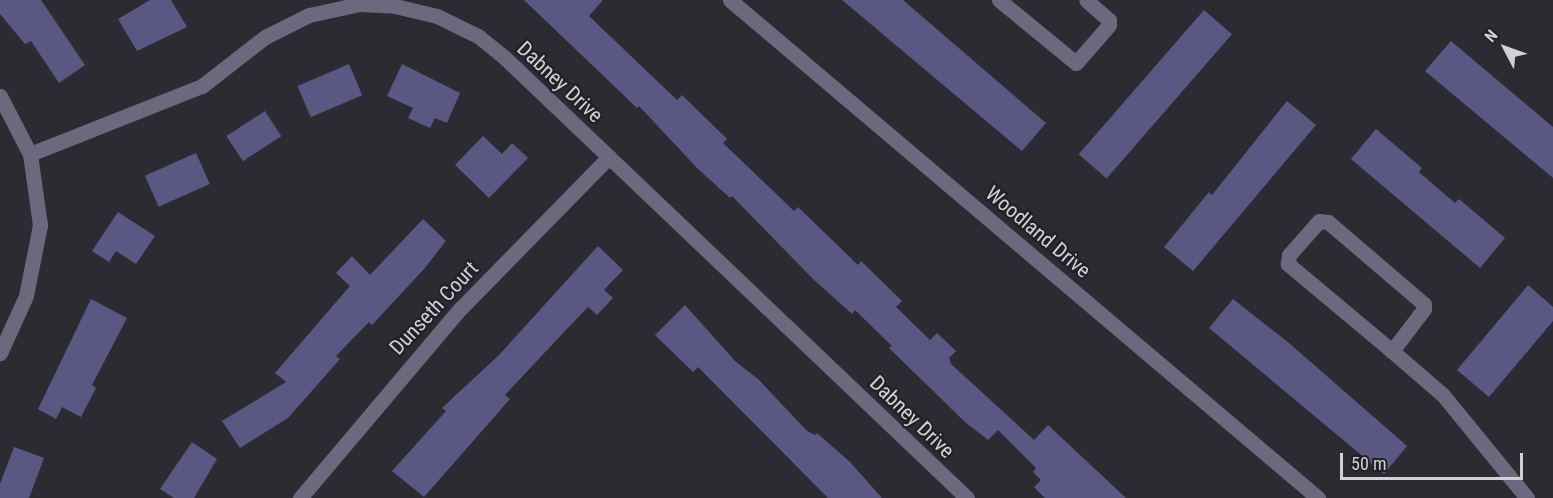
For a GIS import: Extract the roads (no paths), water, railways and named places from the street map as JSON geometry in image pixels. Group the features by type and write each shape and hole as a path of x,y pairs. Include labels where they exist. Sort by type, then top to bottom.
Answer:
{"street":[{"name":"Woodland Drive","path":"730,0 1318,498"},
{"path":"999,0 1076,63 1109,25 1109,20 1086,0"},
{"name":"Dabney Drive","path":"30,154 202,86 265,37 326,5 394,6 437,16 459,25 505,58 967,498"},
{"path":"0,96 30,154 38,189 39,243 26,296 0,353"},
{"name":"Dunseth Court","path":"300,498 460,309 609,157"},
{"path":"1392,351 1424,309 1424,303 1328,222 1319,221 1289,255 1288,264 1443,395 1527,498"}]}
